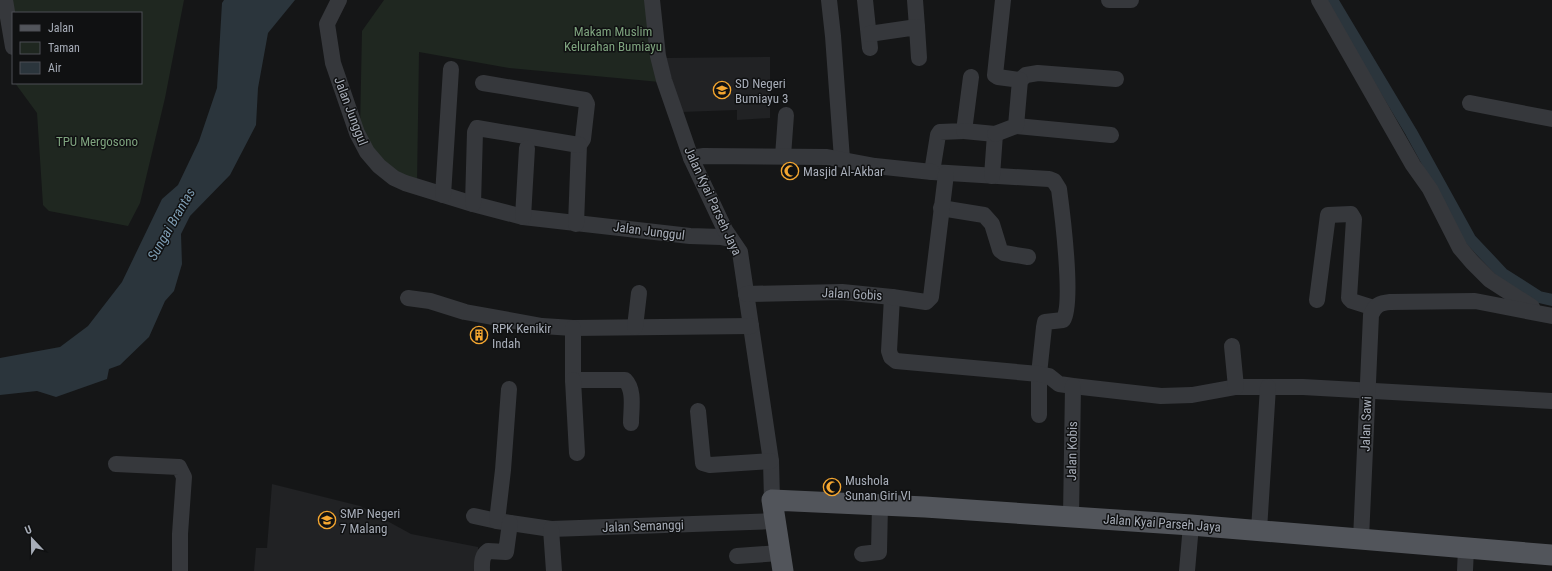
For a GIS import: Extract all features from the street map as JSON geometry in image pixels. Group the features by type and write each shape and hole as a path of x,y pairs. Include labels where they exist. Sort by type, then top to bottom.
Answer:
{"main road":[{"name":"Jalan Kyai Parseh Jaya","path":"781,562 772,500 1071,516 1259,530 1552,555"}],"street":[{"path":"5,0 12,42"},
{"name":"Jalan Junggul","path":"339,0 327,24 330,48 355,126 367,152 379,166 394,178 443,195 523,217 690,236 721,236 730,239"},
{"name":"Jalan Kyai Parseh Jaya","path":"652,0 658,56 664,80 691,158 730,239 740,252 771,461 772,500"},
{"path":"829,0 842,159"},
{"path":"865,0 869,41 917,27"},
{"path":"915,0 919,58"},
{"path":"1003,0 994,75 998,77 1020,80"},
{"path":"1109,0 1131,0"},
{"path":"1319,0 1413,165 1430,189 1460,248 1480,271 1496,284 1532,307 1552,315"},
{"path":"0,52 12,52"},
{"path":"443,195 451,69"},
{"path":"1016,126 1020,80 1026,75 1038,73 1116,79"},
{"path":"964,131 971,77"},
{"path":"483,83 585,100 587,104 583,139 579,145 576,224"},
{"path":"1470,103 1552,119"},
{"path":"783,156 786,116"},
{"path":"892,296 926,302 931,297 941,208 938,135 940,132 964,131 995,134 1016,126 1111,135"},
{"path":"473,204 475,132 477,128 579,145"},
{"path":"992,176 995,134"},
{"path":"523,217 527,148"},
{"path":"691,158 704,156 783,156 842,159 875,166 939,173 1049,179 1054,181 1060,189 1067,257 1067,311 1063,320 1046,322 1039,374 1039,415"},
{"path":"941,208 984,215 992,224 1000,250 1004,253 1028,257"},
{"path":"1317,300 1328,215 1351,214 1354,219 1349,295 1352,301 1374,308 1381,303 1390,302 1475,301 1552,315"},
{"name":"Jalan Gobis","path":"746,294 842,292 892,296 889,351 891,357 896,361 1039,374 1049,376 1059,384 1073,386 1161,396 1192,395 1236,387 1320,388 1552,401"},
{"path":"636,327 639,293"},
{"path":"408,298 430,301 464,312 542,326 573,328 751,326"},
{"name":"Jalan Sawi","path":"1361,539 1371,315 1374,308"},
{"path":"573,328 573,380 576,453"},
{"path":"1232,346 1236,387"},
{"path":"573,380 625,380 629,385 631,393 631,423"},
{"name":"Jalan Kobis","path":"1071,516 1073,386"},
{"path":"1259,530 1268,388"},
{"path":"482,571 482,561 485,553 506,552 503,522 503,470 509,389"},
{"path":"698,411 704,463 710,465 771,461"},
{"path":"116,464 179,467 182,471 184,477 180,534 180,571"},
{"path":"862,554 878,553 880,550 880,505"},
{"name":"Jalan Semanggi","path":"474,516 551,529 776,522"},
{"path":"1188,571 1191,525"},
{"path":"551,529 554,571"},
{"path":"1465,571 1466,548"},
{"path":"737,556 781,562"}],"shaded area":[{"name":"SD Negeri Bumiayu 3","path":"770,57 770,118 737,120 737,110 681,112 666,58"},
{"name":"SMP Negeri 7 Malang","path":"272,484 360,506 411,534 478,547 478,571 254,571 256,548 267,548"}],"green space":[{"name":"TPU Mergosono","path":"5,0 184,0 165,98 140,203 128,226 49,211 43,205 37,113 16,84 142,84 142,12 12,12"},
{"name":"Makam Muslim Kelurahan Bumiayu","path":"384,0 648,0 660,82 509,68 419,52 417,185 385,168 360,129 362,31"}],"water":[{"name":"Sungai Brantas","path":"224,0 295,0 268,33 258,88 256,125 230,175 190,216 181,234 182,264 174,291 165,301 149,337 120,365 109,369 107,379 56,397 37,391 0,395 0,358 60,347 88,326 122,282 162,199 178,185 199,141 217,88 222,3"}],"waterway":[{"path":"1332,0 1411,132 1470,239 1503,274 1539,297 1552,300"}],"place":[{"name":"SD Negeri Bumiayu 3","path":"722,90"},
{"name":"Masjid Al-Akbar","path":"790,171"},
{"name":"RPK Kenikir Indah","path":"479,335"},
{"name":"Mushola Sunan Giri VI","path":"832,487"},
{"name":"SMP Negeri 7 Malang","path":"327,520"}]}
